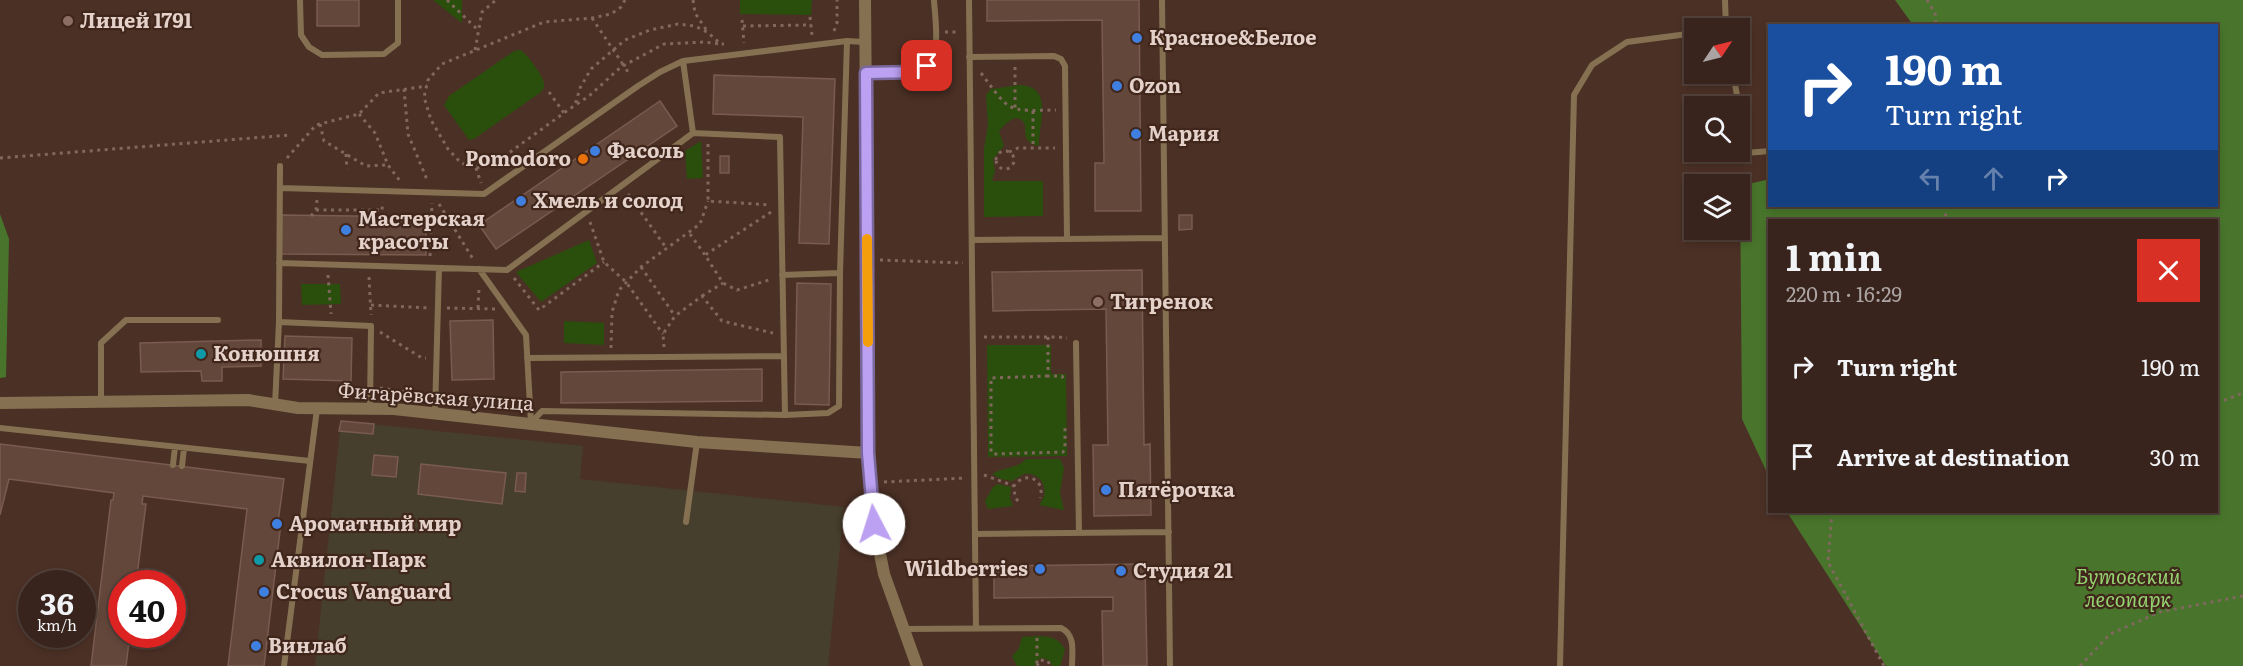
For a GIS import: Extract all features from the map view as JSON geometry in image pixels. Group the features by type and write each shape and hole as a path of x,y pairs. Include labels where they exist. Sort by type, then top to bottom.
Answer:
{"street":[{"path":"865,0 868,453 878,545 884,574 917,666"},
{"name":"Фитарёвская улица","path":"0,403 248,400 317,409 393,409 697,442 868,453"}],"lane":[{"path":"300,0 301,35 309,47 322,55 384,54 398,43 398,0"},
{"path":"866,73 916,72 931,62 935,53 934,0"},
{"path":"969,0 976,628"},
{"path":"1162,0 1170,666"},
{"path":"1725,0 1726,18"},
{"path":"1560,666 1574,95 1592,65 1627,42 1684,34"},
{"path":"280,188 484,194 638,86 682,61 847,42 865,42"},
{"path":"531,423 542,411 785,415 828,413 839,406 840,273 847,42"},
{"path":"969,57 1054,56 1061,59 1065,66 1067,239"},
{"path":"682,61 693,132"},
{"path":"279,263 507,270 693,132 780,136 785,415"},
{"path":"1750,153 1768,151"},
{"path":"275,405 279,322 280,166"},
{"path":"972,240 1165,238"},
{"path":"435,414 439,268"},
{"path":"479,269 526,334 531,423"},
{"path":"782,275 840,273"},
{"path":"101,402 101,343 126,320 218,320"},
{"path":"279,322 371,326 370,409"},
{"path":"1076,343 1079,533"},
{"path":"527,358 784,356"},
{"path":"284,666 317,409"},
{"path":"0,428 310,461"},
{"path":"686,522 697,442"},
{"path":"173,465 175,447"},
{"path":"182,466 184,448"},
{"path":"975,534 1169,532"},
{"path":"903,629 1061,627 1069,633 1072,639 1072,666"}],"path":[{"path":"447,0 478,30"},
{"path":"475,51 482,12 496,0"},
{"path":"625,0 621,7 611,14 544,22 442,64 428,80 424,97 431,120 448,149 461,163 476,168 495,163 589,96 621,67 663,44 704,42 732,44"},
{"path":"693,0 695,13 707,32"},
{"path":"833,33 837,23 837,0"},
{"path":"1927,0 1935,14 1936,24"},
{"path":"810,17 812,35 822,34"},
{"path":"592,18 628,72"},
{"path":"742,20 744,43 755,41"},
{"path":"575,105 580,88 591,69 625,40 650,30 678,24 695,26 707,32 721,44"},
{"path":"742,26 811,25"},
{"path":"935,32 969,32"},
{"path":"1015,56 1015,111"},
{"path":"969,57 1001,100 1015,111 1066,110"},
{"path":"280,166 316,125 359,114 379,93 427,86"},
{"path":"404,89 408,134 432,192 479,269"},
{"path":"549,92 564,113"},
{"path":"1033,110 1033,148"},
{"path":"359,114 375,133 388,165 408,192"},
{"path":"320,124 324,141 366,166 388,165"},
{"path":"611,358 612,312 619,290 641,267 690,234 700,224 708,201 708,133"},
{"path":"0,158 290,135"},
{"path":"1009,152 1014,159 1013,165 1005,170 999,168 996,157 1003,151 1009,152 1018,148 1066,148"},
{"path":"346,154 347,169"},
{"path":"476,168 484,194"},
{"path":"622,186 667,249"},
{"path":"311,216 316,210 317,189"},
{"path":"381,217 383,191"},
{"path":"430,268 432,192"},
{"path":"708,201 781,206"},
{"path":"350,202 351,210"},
{"path":"705,255 781,206"},
{"path":"316,210 382,210"},
{"path":"587,212 604,262 626,282 663,334 666,358"},
{"path":"690,234 723,283 737,290 782,275"},
{"path":"878,260 972,264"},
{"path":"507,270 539,310 604,262"},
{"path":"327,265 332,324"},
{"path":"368,266 371,326"},
{"path":"641,267 675,316"},
{"path":"663,334 675,316 723,283"},
{"path":"702,296 722,321 783,335"},
{"path":"382,333 422,357 437,358"},
{"path":"973,338 1048,337 1064,338 1076,343"},
{"path":"1048,337 1048,376"},
{"path":"1064,391 1064,377 991,378 991,450 994,454 1061,453 1065,449 1065,426"},
{"path":"2218,403 2243,393"},
{"path":"974,469 999,482 1014,486"},
{"path":"1014,486 1021,479 1031,477 1039,483 1040,498"},
{"path":"882,482 975,478"},
{"path":"1014,486 1018,501"},
{"path":"1832,513 1828,562 1884,666"},
{"path":"2080,666 2110,634 2160,612 2243,596"},
{"path":"1036,627 1037,665"},
{"path":"1037,665 1040,660 1046,660 1050,666"}],"shaded area":[{"path":"341,421 583,446 580,479 844,507 828,666 315,666"}],"green space":[{"path":"433,0 462,0 462,23"},
{"path":"740,0 812,0 811,15 740,14"},
{"name":"Бутовский лесопарк","path":"1895,0 2243,0 2243,666 1886,666 1788,513 2218,513 2218,219 1768,219 1768,475 1742,419 1740,240 1750,240 1750,184 1768,179 1768,207 2218,207 2218,24 1912,24"},
{"path":"520,50 527,55 538,70 544,88 474,139 469,140 444,105 449,96 514,51"},
{"path":"1020,85 1031,87 1038,92 1041,100 1039,146 1031,144 1026,138 1025,124 1021,120 1018,118 1007,123 999,131 1004,146 993,159 995,171 992,181 1043,181 1043,216 984,217 984,149 988,124 986,95 991,89"},
{"path":"701,141 703,178 687,179 685,151"},
{"path":"0,214 9,239 6,377 0,378"},
{"path":"589,240 597,263 541,302 516,272"},
{"path":"301,284 340,284 341,304 302,305"},
{"path":"564,321 604,323 604,345 564,343"},
{"path":"987,345 1051,345 1051,374 1066,374 1067,456 988,457"},
{"path":"1026,459 1060,459 1064,468 1060,493 1064,510 1039,505 1043,500 1044,489 1040,479 1036,476 1024,474 1012,481 992,474 1019,465"},
{"path":"998,484 1011,487 1010,498 1013,506 988,509 985,501 993,487"},
{"path":"1022,637 1046,637 1057,640 1065,650 1060,666 1052,666 1050,661 1043,658 1037,660 1035,666 1017,666 1012,656 1019,648"}],"building":[{"path":"317,0 359,0 359,26 317,26"},
{"path":"987,0 1139,0 1141,211 1095,211 1095,163 1104,163 1102,20 987,21"},
{"path":"714,75 835,79 829,244 799,243 803,117 713,114"},
{"path":"660,101 677,126 496,249 479,225"},
{"path":"720,156 729,156 729,173 720,173"},
{"path":"282,215 426,217 426,255 281,254"},
{"path":"1179,215 1192,215 1192,229 1179,230"},
{"path":"1142,270 1144,445 1150,444 1151,515 1094,516 1093,445 1108,445 1106,309 993,311 992,272"},
{"path":"797,283 831,284 829,405 795,404"},
{"path":"493,320 494,379 452,380 450,321"},
{"path":"285,336 352,338 351,381 283,379"},
{"name":"Конюшня","path":"261,340 261,366 222,367 222,381 202,381 201,371 141,372 140,343"},
{"path":"762,369 762,401 561,403 561,372"},
{"path":"341,421 374,424 373,434 339,431"},
{"name":"Аквилон-Парк","path":"0,444 284,479 264,666 228,666 247,509 143,496 142,504 146,504 138,570 108,570 108,648 128,648 126,666 91,666 93,648 96,648 96,624 111,500 113,500 114,493 9,479 0,515"},
{"path":"374,455 398,457 396,477 372,475"},
{"path":"421,464 506,473 502,504 418,494"},
{"path":"517,473 526,473 525,492 515,491"},
{"path":"1145,564 1147,666 1103,666 1102,611 1113,611 1113,597 994,598 994,566"}],"slow traffic":[{"path":"867,239 868,342"}],"place":[{"name":"Лицей 1791","path":"68,21"},
{"name":"Красное&Белое","path":"1137,38"},
{"name":"Ozon","path":"1117,86"},
{"name":"Мария","path":"1136,134"},
{"name":"Фасоль","path":"595,151"},
{"name":"Pomodoro","path":"583,159"},
{"name":"Хмель и солод","path":"521,201"},
{"name":"Мастерская красоты","path":"346,230"},
{"name":"Тигренок","path":"1098,302"},
{"name":"Конюшня","path":"201,354"},
{"name":"Пятёрочка","path":"1106,490"},
{"name":"Ароматный мир","path":"277,524"},
{"name":"Аквилон-Парк","path":"259,560"},
{"name":"Wildberries","path":"1040,569"},
{"name":"Студия 21","path":"1121,571"},
{"name":"Crocus Vanguard","path":"264,592"},
{"name":"Винлаб","path":"256,646"}],"route":[{"path":"874,524 868,453 866,73 916,72 927,66"}]}
